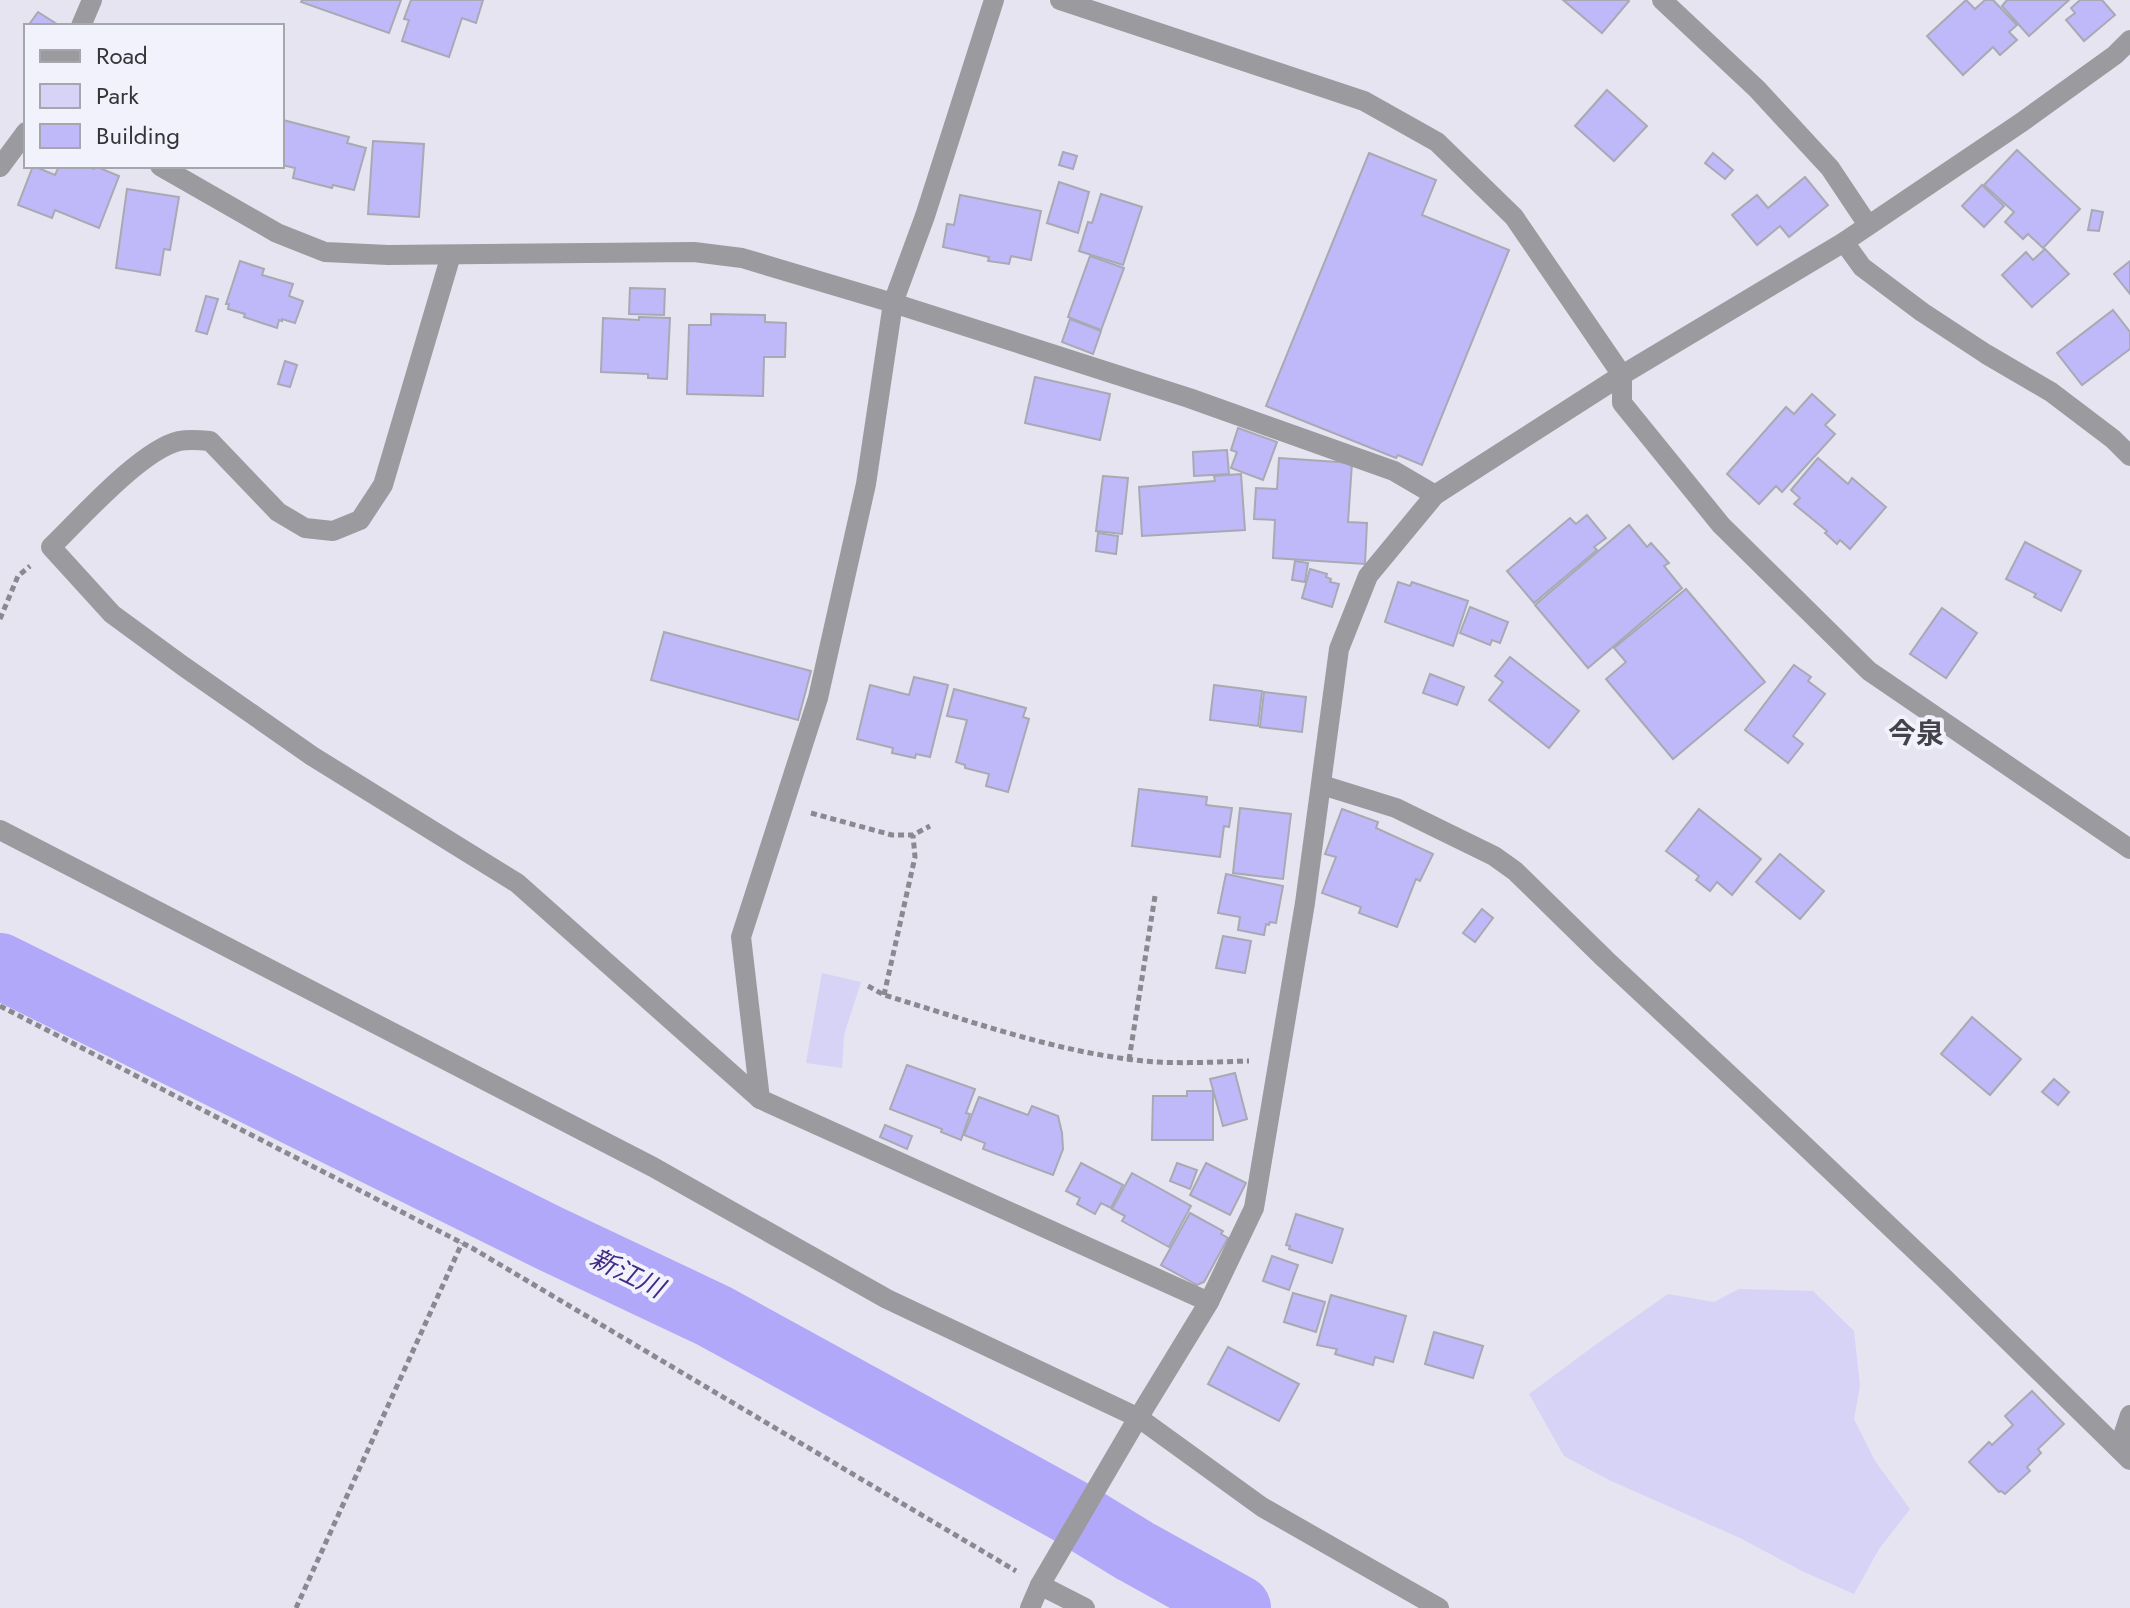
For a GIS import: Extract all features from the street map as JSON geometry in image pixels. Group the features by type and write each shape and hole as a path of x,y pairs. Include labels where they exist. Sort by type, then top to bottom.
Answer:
{"street":[{"path":"82,24 92,0"},
{"path":"760,1099 741,937 818,698 866,484 893,303 925,216 994,0"},
{"path":"1060,0 1364,101 1437,142 1514,217 1622,375 1622,403 1721,525 1869,671 2130,849"},
{"path":"1662,0 1757,89 1830,168 1868,225"},
{"path":"1030,1608 1045,1576 1209,1302 1254,1208 1305,903 1339,649 1368,576 1435,495 1622,375 1844,242 2022,122 2115,55 2130,40"},
{"path":"0,167 24,135"},
{"path":"163,168 277,233 325,252 451,255 694,252 742,258 1189,398 1394,471 1435,495"},
{"path":"1844,242 1862,267 1922,312 2051,392 2113,439 2130,456"},
{"path":"451,255 383,485 360,520 333,531 305,528 278,512 210,441 194,439 177,441 141,461 51,547 112,614 183,666 312,756 517,883 760,1099 1209,1302"},
{"path":"1322,785 1396,808 1494,856 1515,871 1942,1276 2124,1454"},
{"path":"0,830 653,1167 887,1299 1135,1423 1262,1507 1439,1608"},
{"path":"2124,1454 2130,1415"},
{"path":"1045,1576 1085,1608"}],"path":[{"path":"0,619 18,576 51,547"},
{"path":"783,805 892,835 913,835 930,826"},
{"path":"884,995 915,857 913,835"},
{"path":"1129,1060 1155,896"},
{"path":"868,986 884,995 1053,1046 1129,1060 1278,1061"},
{"path":"0,1006 462,1243 1045,1576"},
{"path":"296,1608 462,1243"}],"green space":[{"path":"822,973 861,982 844,1035 842,1068 806,1063"},
{"path":"1739,1289 1813,1291 1854,1331 1860,1386 1854,1419 1875,1461 1910,1509 1879,1549 1854,1594 1564,1456 1529,1394 1668,1294 1714,1302"}],"building":[{"path":"302,0 401,0 389,33"},
{"path":"411,0 483,0 476,23 462,18 449,57 402,41 409,20 404,19"},
{"path":"1563,0 1628,0 1629,1 1602,33"},
{"path":"1966,0 1975,9 1985,0 1993,0 2017,25 2009,32 2017,40 2000,55 1993,47 1963,75 1927,36"},
{"path":"2007,0 2069,0 2029,36 2002,6"},
{"path":"2080,0 2102,0 2115,15 2084,41 2066,20 2075,13 2071,8"},
{"path":"38,12 57,24 29,24"},
{"path":"1607,90 1647,126 1614,161 1575,126"},
{"path":"284,120 349,137 347,143 366,148 354,190 293,178 295,168 284,165"},
{"path":"373,141 424,144 419,217 368,214"},
{"path":"2017,150 2080,209 2043,248 2028,234 2023,239 2005,222 2014,212 1984,185"},
{"path":"1063,152 1077,156 1073,169 1059,165"},
{"path":"1369,153 1436,180 1422,215 1509,250 1422,465 1398,455 1396,458 1266,406"},
{"path":"1713,153 1733,170 1725,179 1705,163"},
{"path":"32,168 55,175 58,168 100,168 119,176 99,228 55,210 52,218 18,205"},
{"path":"1805,177 1828,205 1789,237 1780,226 1757,245 1732,215 1757,195 1768,208"},
{"path":"1059,182 1089,192 1078,233 1047,223"},
{"path":"1982,185 2004,206 1984,227 1962,206"},
{"path":"127,189 179,197 170,250 164,249 160,275 116,268"},
{"path":"1101,194 1142,207 1123,265 1079,251"},
{"path":"960,195 1041,211 1031,260 1011,256 1009,264 988,261 989,257 943,247 947,224 954,225"},
{"path":"2092,210 2103,212 2099,231 2088,230"},
{"path":"2045,249 2069,274 2032,307 2002,275 2026,252 2033,260"},
{"path":"1090,256 1124,268 1101,330 1068,317"},
{"path":"240,261 264,269 262,275 293,284 289,296 303,301 295,323 282,319 277,328 228,309 229,304 226,304"},
{"path":"2130,261 2130,294 2114,274"},
{"path":"630,288 665,289 664,315 629,314"},
{"path":"206,296 218,299 207,334 196,331"},
{"path":"2113,310 2130,332 2130,349 2082,385 2057,353"},
{"path":"711,314 765,315 765,322 786,323 785,357 764,357 763,396 687,394 689,325 711,325"},
{"path":"639,317 670,318 667,379 648,378 648,374 601,372 603,318 639,320"},
{"path":"1070,319 1101,331 1093,354 1062,342"},
{"path":"285,361 297,365 290,387 278,384"},
{"path":"1035,377 1110,394 1100,440 1025,423"},
{"path":"1812,394 1835,415 1825,425 1835,434 1782,492 1776,486 1759,504 1727,474 1786,407 1794,414"},
{"path":"1238,428 1277,442 1263,480 1231,468 1237,452 1231,450"},
{"path":"1227,450 1229,474 1194,476 1193,452"},
{"path":"1279,458 1352,463 1348,522 1367,523 1365,564 1273,558 1275,520 1254,519 1256,488 1277,489"},
{"path":"1818,458 1848,484 1852,478 1886,507 1850,549 1840,540 1837,544 1825,533 1827,531 1794,504 1800,498 1791,490"},
{"path":"1241,474 1245,530 1142,536 1139,487 1215,481 1214,476"},
{"path":"1103,476 1128,478 1122,534 1096,531"},
{"path":"1587,515 1606,538 1594,547 1597,550 1534,603 1507,571 1570,518 1576,524"},
{"path":"1629,525 1647,547 1651,543 1669,563 1664,566 1682,588 1588,668 1535,605"},
{"path":"1098,533 1118,536 1116,554 1096,551"},
{"path":"2025,542 2081,571 2061,611 2006,579"},
{"path":"1295,561 1308,563 1305,582 1292,580"},
{"path":"1310,569 1327,574 1330,582 1339,584 1332,607 1302,598"},
{"path":"1398,582 1410,586 1412,582 1468,601 1453,646 1385,622"},
{"path":"1686,589 1765,682 1673,759 1606,679 1626,662 1614,648"},
{"path":"1470,607 1508,622 1500,643 1492,640 1490,645 1460,633"},
{"path":"1942,608 1977,633 1946,678 1910,654"},
{"path":"664,632 811,671 798,720 651,680"},
{"path":"1510,657 1579,711 1549,748 1489,700 1503,682 1495,676"},
{"path":"1794,665 1811,677 1808,681 1825,694 1793,736 1803,744 1788,763 1745,730"},
{"path":"1430,674 1464,687 1457,705 1423,693"},
{"path":"914,677 948,685 930,757 916,754 915,758 892,753 893,748 857,739 870,685 909,695"},
{"path":"1214,685 1262,691 1258,726 1210,720"},
{"path":"954,689 1026,708 1023,717 1029,719 1008,792 986,786 989,774 965,768 965,765 956,762 967,720 947,716"},
{"path":"1264,692 1306,697 1302,732 1260,727"},
{"path":"1139,789 1207,797 1206,805 1232,808 1229,827 1224,826 1220,857 1132,846"},
{"path":"1240,808 1291,814 1283,879 1233,873"},
{"path":"1342,809 1378,822 1376,828 1433,854 1420,881 1416,879 1397,927 1359,913 1361,907 1322,893 1336,857 1325,854"},
{"path":"1699,809 1761,859 1732,895 1717,882 1710,891 1696,880 1699,876 1666,851"},
{"path":"1780,854 1824,891 1800,919 1756,882"},
{"path":"1226,874 1283,886 1276,923 1266,924 1264,935 1238,930 1240,917 1218,913"},
{"path":"1482,909 1493,918 1475,942 1463,933"},
{"path":"1223,936 1251,941 1245,973 1216,968"},
{"path":"1972,1017 2021,1059 1990,1095 1941,1054"},
{"path":"907,1065 975,1089 961,1140 941,1132 942,1129 890,1109"},
{"path":"1235,1073 1247,1119 1223,1126 1210,1079"},
{"path":"2054,1079 2069,1092 2058,1105 2042,1092"},
{"path":"1187,1091 1213,1091 1213,1140 1152,1140 1153,1096 1187,1096"},
{"path":"979,1097 1028,1115 1032,1106 1058,1116 1063,1149 1053,1175 983,1149 985,1143 964,1135"},
{"path":"885,1125 912,1136 907,1149 880,1137"},
{"path":"1081,1163 1123,1185 1111,1208 1101,1203 1095,1214 1077,1204 1080,1198 1066,1191"},
{"path":"1177,1163 1197,1170 1190,1189 1170,1181"},
{"path":"1206,1163 1246,1183 1230,1215 1190,1195"},
{"path":"1132,1173 1191,1206 1169,1247 1122,1221 1125,1216 1112,1209"},
{"path":"1190,1213 1223,1231 1221,1234 1228,1238 1204,1282 1197,1285 1161,1265"},
{"path":"1296,1214 1343,1229 1332,1263 1289,1249 1290,1246 1286,1245"},
{"path":"1272,1256 1298,1265 1289,1290 1263,1281"},
{"path":"1293,1293 1325,1302 1316,1332 1284,1322"},
{"path":"1331,1295 1406,1316 1393,1362 1375,1357 1373,1365 1335,1354 1337,1349 1317,1345"},
{"path":"1434,1332 1483,1346 1473,1378 1425,1364"},
{"path":"1228,1347 1299,1384 1279,1421 1208,1384"},
{"path":"2032,1391 2064,1424 2038,1449 2041,1453 2027,1467 2030,1471 2005,1494 1999,1492 1969,1462 1989,1442 1992,1445 2013,1425 2005,1416"}],"waterway":[{"name":"新江川","path":"0,966 549,1238 714,1316 1073,1513 1238,1608"}],"district":[{"name":"今泉","path":"1916,733"}]}
